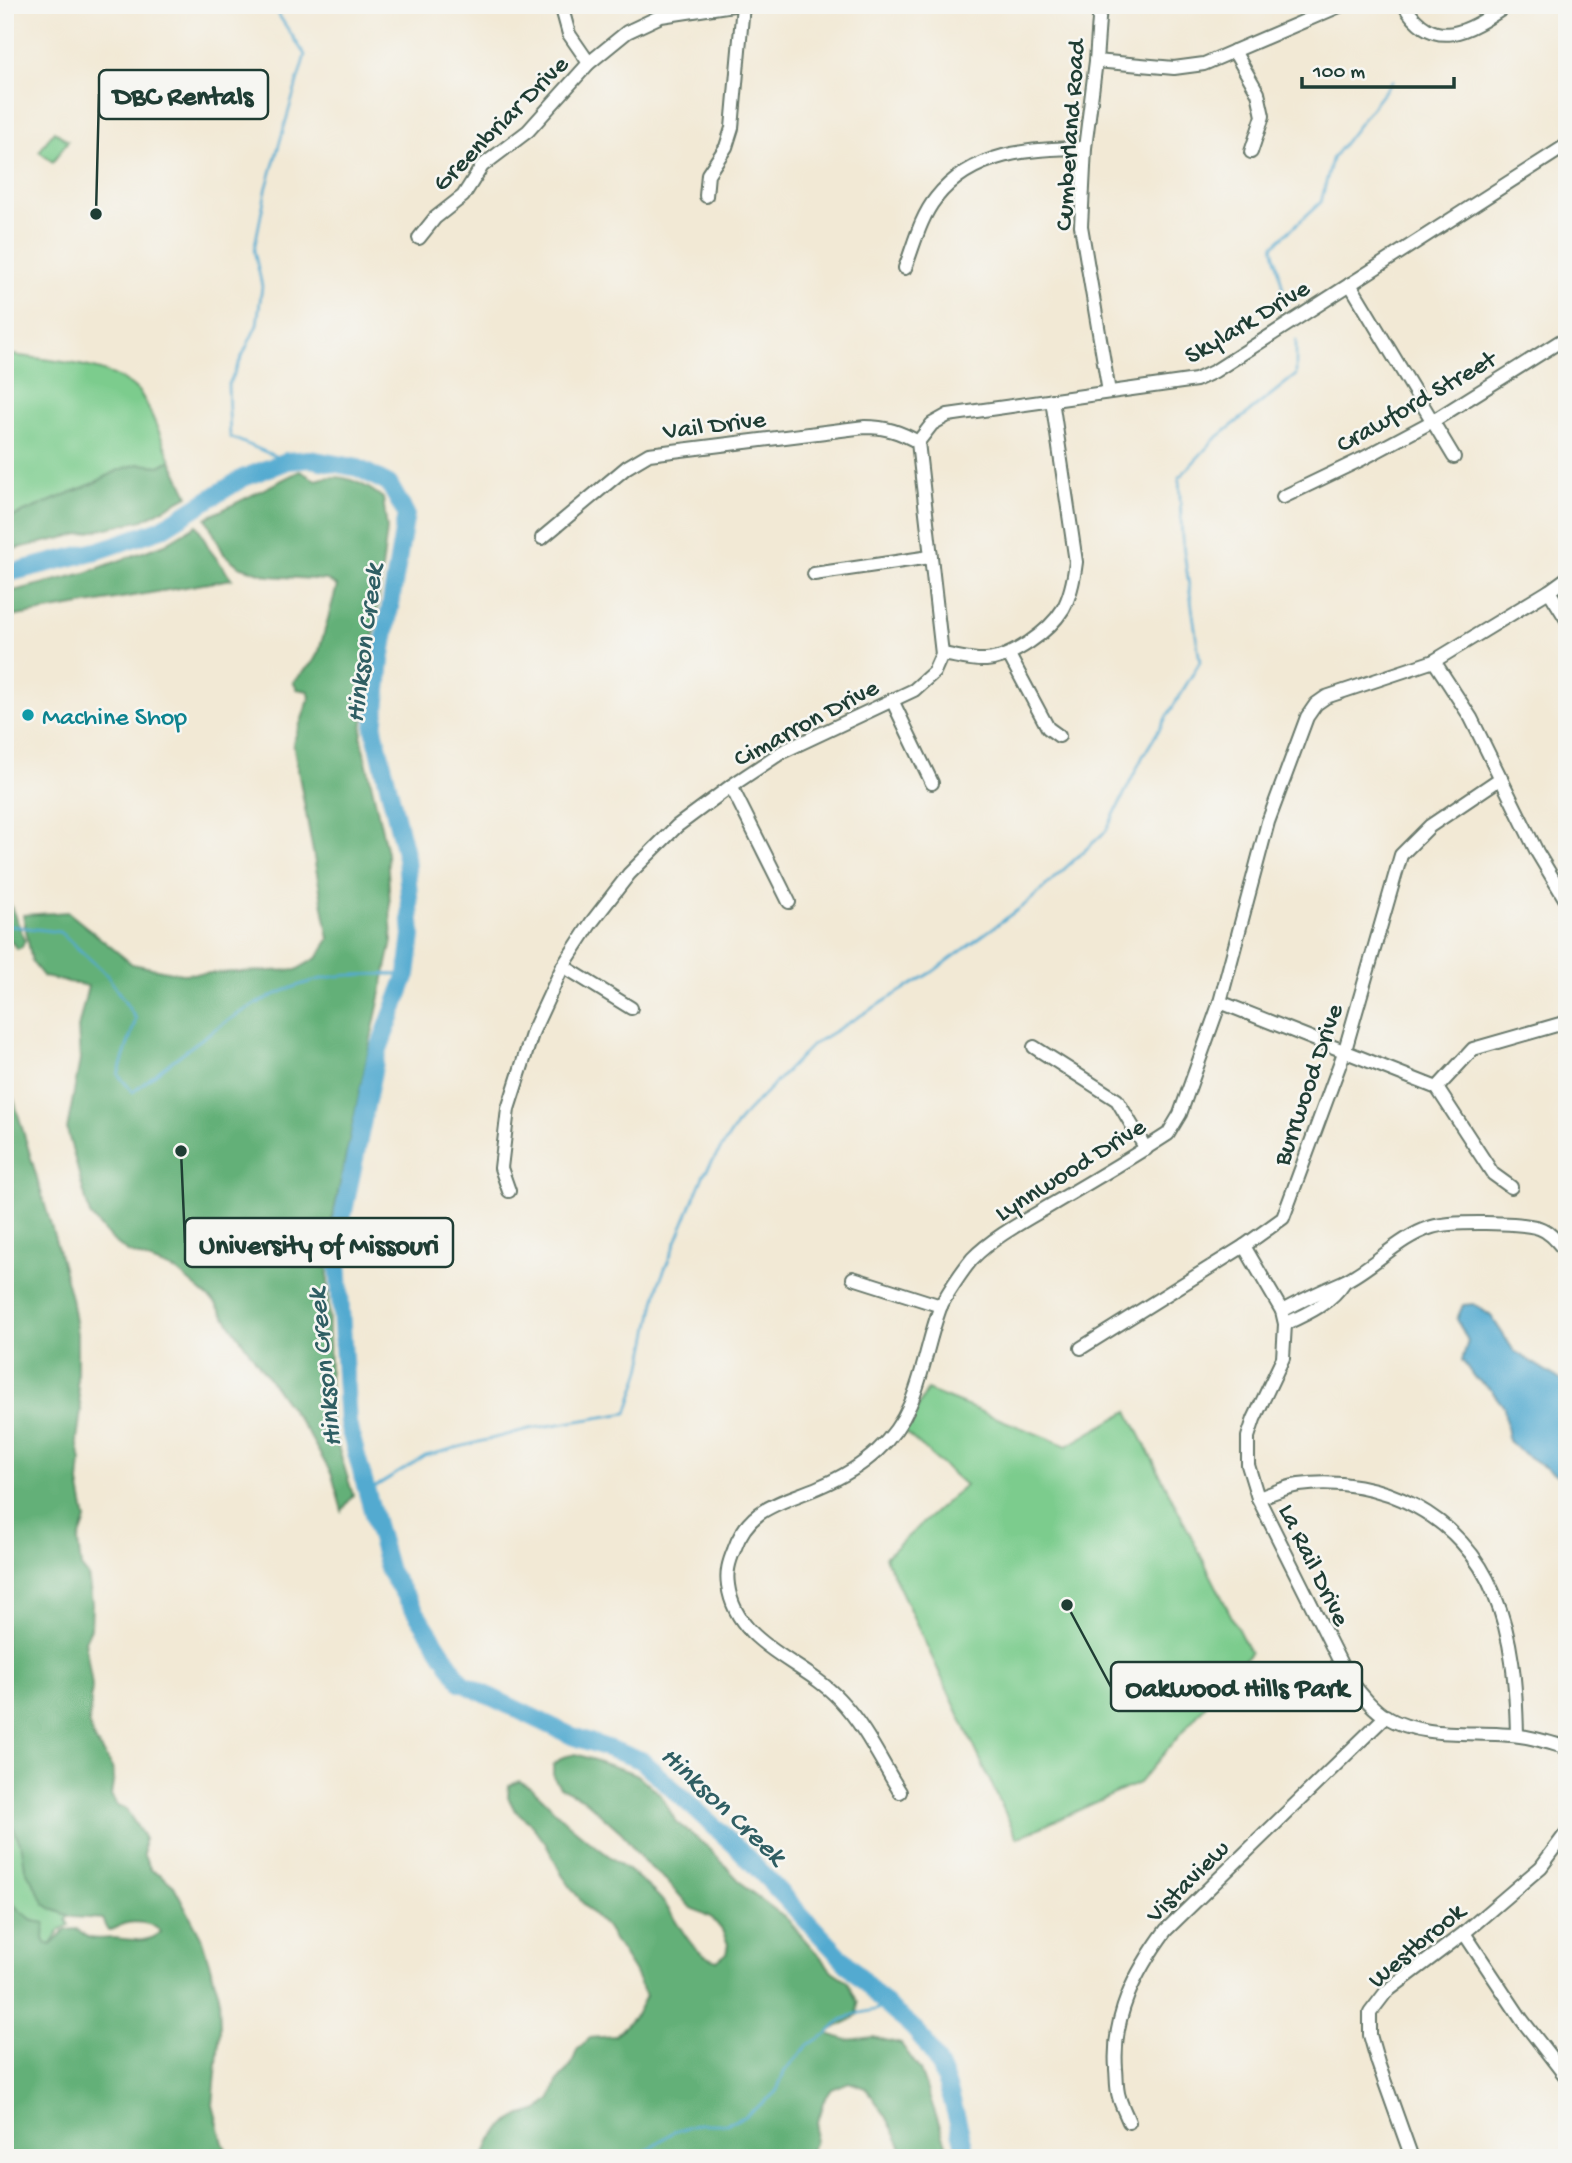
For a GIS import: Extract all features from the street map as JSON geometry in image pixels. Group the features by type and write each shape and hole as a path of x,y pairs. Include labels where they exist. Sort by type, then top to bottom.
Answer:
{"street":[{"path":"561,5 569,34 589,63"},
{"name":"Greenbriar Drive","path":"419,238 435,218 463,196 482,166 528,131 589,63 627,32 661,16 733,5"},
{"path":"706,196 708,174 726,147 732,128 743,5"},
{"name":"Cumberland Road","path":"1100,5 1080,226 1109,392"},
{"path":"1096,61 1174,68 1204,64 1342,5"},
{"path":"1404,5 1421,27 1438,34 1453,34 1471,29 1508,5"},
{"path":"1234,51 1258,93 1263,116 1251,152"},
{"name":"Skylark Drive","path":"918,442 932,424 948,415 1196,380 1215,371 1567,145"},
{"path":"905,268 920,227 935,199 960,175 987,160 1014,151 1086,148"},
{"path":"1350,284 1454,457"},
{"name":"Crawford Street","path":"1283,497 1363,459 1433,421 1567,337"},
{"path":"918,442 942,654 984,660 1009,655 1040,634 1062,611 1072,587 1076,562 1052,400"},
{"name":"Vail Drive","path":"542,538 627,467 649,454 865,427 883,427 918,442"},
{"path":"814,574 930,557"},
{"name":"Lynnwood Drive","path":"900,1792 869,1740 839,1698 760,1641 737,1614 728,1588 727,1568 745,1524 763,1510 785,1499 843,1476 880,1449 912,1405 941,1306 972,1259 1014,1227 1168,1134 1180,1114 1220,1002 1268,822 1307,717 1316,704 1326,697 1434,661 1549,592 1567,578"},
{"path":"1549,592 1567,620"},
{"name":"Cimarron Drive","path":"509,1191 501,1168 508,1109 533,1031 563,967 591,923 629,874 677,826 782,752 914,690 934,672 942,654"},
{"path":"1009,655 1048,728 1059,736"},
{"path":"1434,661 1471,718 1537,852 1567,902"},
{"path":"892,701 932,783"},
{"name":"Burrwood Drive","path":"1081,1348 1244,1246 1283,1218 1345,1051 1401,855 1430,826 1501,778"},
{"path":"731,786 789,902"},
{"path":"563,967 631,1008"},
{"path":"1220,1002 1437,1088 1493,1174 1511,1187"},
{"path":"1437,1088 1472,1049 1567,1022"},
{"path":"1034,1047 1117,1100 1146,1149"},
{"path":"1282,1311 1345,1280 1416,1233 1446,1224 1540,1228 1554,1238 1567,1253"},
{"name":"La Rail Drive","path":"1244,1246 1282,1311 1285,1324 1283,1358 1248,1437 1248,1465 1258,1498 1348,1678 1365,1698 1386,1716 1428,1731 1517,1735 1567,1748"},
{"path":"853,1278 941,1306"},
{"path":"1285,1324 1323,1305 1339,1291 1345,1280"},
{"path":"1258,1498 1296,1485 1358,1485 1410,1502 1449,1529 1483,1571 1495,1594 1516,1679 1517,1735"},
{"name":"Vistaview","path":"1129,2122 1118,2096 1115,2056 1118,2025 1127,1993 1145,1959 1166,1930 1386,1716"},
{"name":"Westbrook","path":"1412,2158 1378,2063 1370,2035 1370,2013 1386,1992 1464,1933 1541,1867 1567,1832"},
{"path":"1464,1933 1522,2020 1567,2078"}],"green space":[{"path":"54,131 68,141 53,162 39,152"},
{"path":"5,354 95,368 127,382 143,397 171,460 160,466 138,464 119,470 5,520"},
{"path":"171,460 188,496 143,520 5,551 5,520 119,470 138,464 160,466"},
{"path":"300,471 316,480 334,477 351,480 376,493 383,498 387,529 361,738 387,853 392,941 327,1244 331,1424 353,1495 342,1511 332,1475 308,1433 215,1303 177,1271 128,1252 110,1238 90,1215 67,1130 80,1060 78,1028 88,986 44,977 32,962 23,915 68,912 132,964 182,974 296,970 318,957 329,939 293,743 310,697 308,691 297,689 293,682 313,662 319,651 337,586 327,580 269,576 239,566 224,554 206,518"},
{"path":"197,525 210,550 232,579 5,618 5,593 85,573 165,544"},
{"path":"5,893 25,940 22,947 17,949 5,934"},
{"path":"5,1070 58,1249 77,1334 77,1384 81,1410 77,1440 81,1461 79,1483 86,1520 78,1542 81,1567 88,1576 92,1603 91,1628 85,1641 92,1686 89,1724 93,1737 112,1768 114,1777 111,1795 117,1805 125,1808 144,1837 144,1856 151,1870 174,1886 201,1937 219,1995 220,2031 213,2105 230,2158 5,2158 5,1895 34,1921 45,1923 44,1939 51,1945 66,1930 77,1929 94,1939 138,1940 150,1939 161,1932 149,1924 138,1922 108,1930 103,1919 72,1917 45,1904 25,1868 22,1848 5,1815"},
{"path":"927,1390 1067,1446 1128,1411 1250,1653 1139,1783 1017,1838 885,1557 965,1485 905,1432"},
{"path":"576,1754 636,1774 661,1795 676,1822 709,1848 746,1888 787,1919 832,1971 847,1981 858,2003 857,2015 828,2034 847,2040 873,2037 901,2044 920,2070 951,2158 907,2158 886,2116 866,2088 849,2082 832,2089 823,2102 814,2144 805,2158 484,2158 490,2141 506,2124 539,2110 551,2099 557,2082 572,2064 577,2050 590,2038 615,2036 636,2015 646,1996 634,1971 606,1927 585,1906 562,1875 546,1844 531,1824 514,1809 508,1797 509,1786 519,1781 534,1790 582,1836 647,1886 665,1903 697,1950 717,1961 726,1954 728,1944 722,1930 712,1918 690,1907 667,1881 644,1862 622,1833 584,1799 560,1787 553,1776 553,1765 563,1757"},
{"path":"5,1775 74,1907 66,1920 69,1925 60,1930 51,1944 5,1954"}],"water":[{"path":"1474,1304 1491,1316 1514,1351 1567,1384 1567,1485 1563,1479 1508,1441 1504,1407 1491,1390 1474,1377 1462,1360 1468,1341 1457,1319 1463,1305"}],"waterway":[{"path":"272,5 305,55 266,190 254,250 262,286 257,325 228,386 230,437 287,461"},
{"path":"1287,306 1273,246 1321,202 1332,159 1393,80"},
{"path":"367,1492 425,1456 529,1429 627,1413 641,1370 659,1283 704,1174 742,1117 812,1045 934,971 1027,903 1106,831 1143,756 1200,662 1182,538 1179,478 1214,440 1296,375 1296,340"},
{"name":"Hinkson Creek","path":"5,574 100,550 161,529 243,478 287,461 310,459 358,468 389,484 406,514 381,660 374,729 406,857 412,935 407,974 376,1057 337,1245 348,1424 389,1571 462,1683 570,1735 641,1760 739,1849 888,2007 925,2042 942,2072 967,2158"},
{"path":"5,929 11,926 60,932 107,975 136,1019 118,1075 133,1092 226,1022 277,994 332,977 407,974"},
{"path":"636,2158 673,2132 699,2124 726,2124 744,2117 776,2093 784,2072 809,2044 827,2034 842,2020 888,2007"}],"place":[{"name":"DBC Rentals","path":"96,214"},
{"name":"Machine Shop","path":"28,715"},
{"name":"University of Missouri","path":"181,1151"},
{"name":"Oakwood Hills Park","path":"1067,1605"}]}
